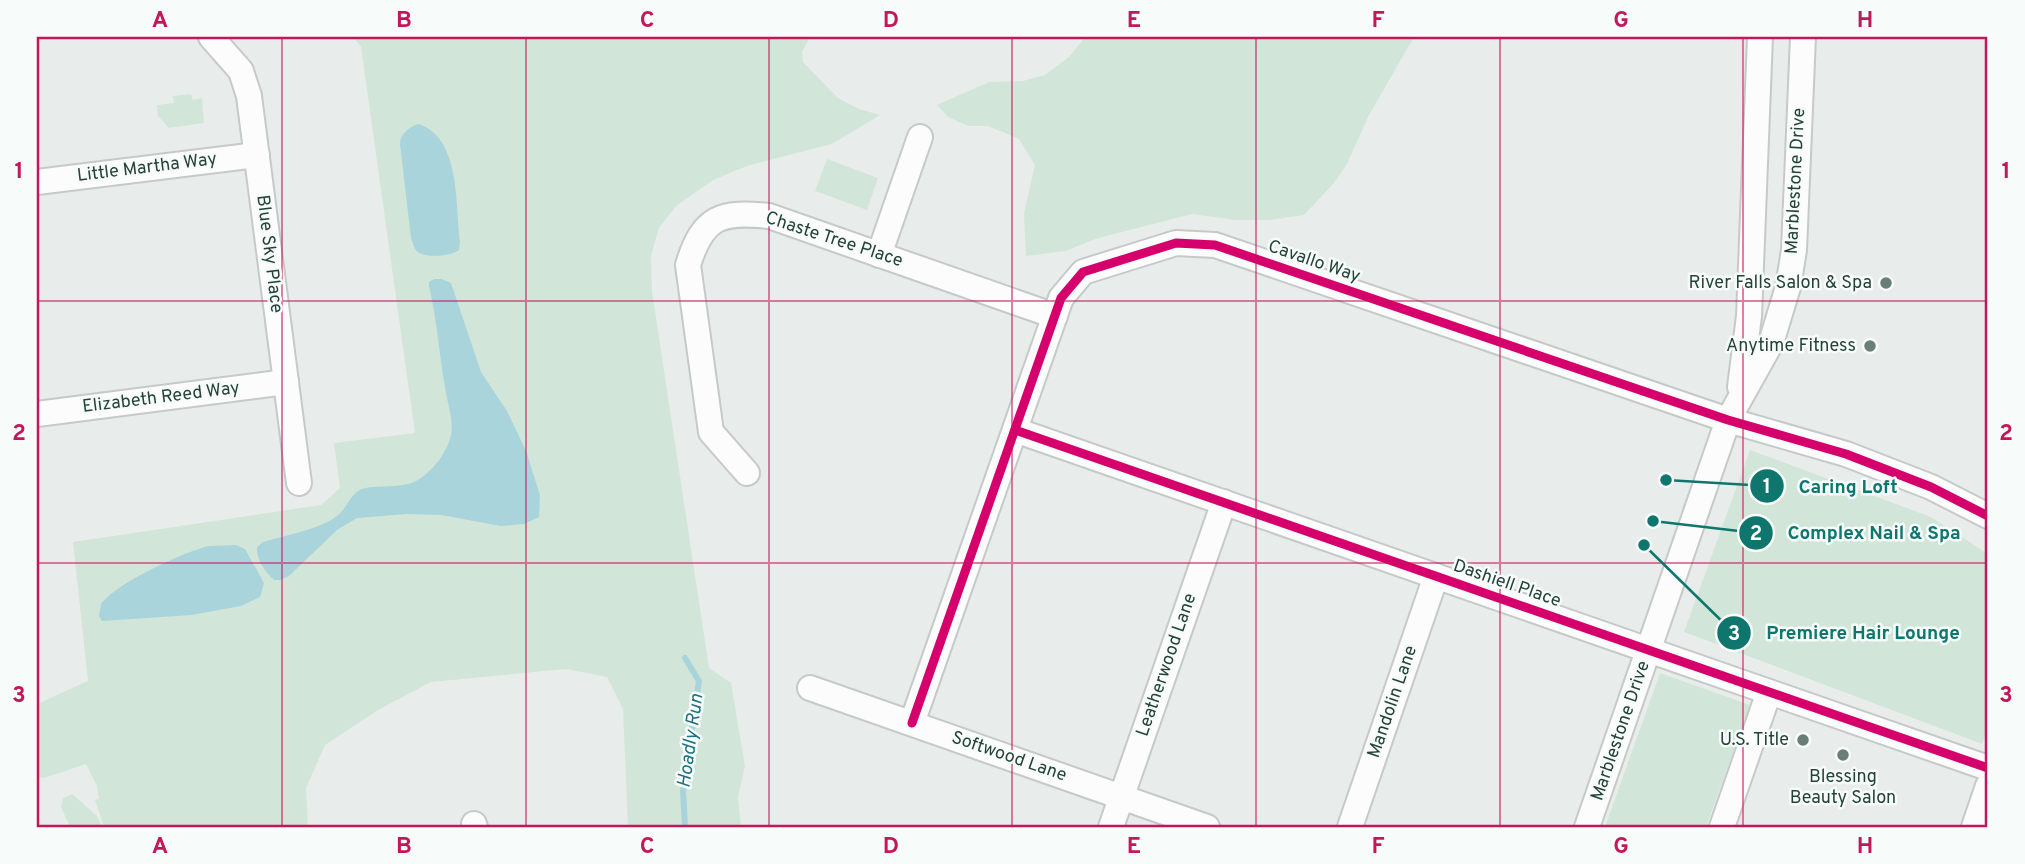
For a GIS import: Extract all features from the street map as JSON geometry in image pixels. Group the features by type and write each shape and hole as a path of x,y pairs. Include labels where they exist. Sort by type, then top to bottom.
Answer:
{"street":[{"name":"Blue Sky Place","path":"211,37 244,77 250,96 299,484"},
{"name":"Marblestone Drive","path":"1587,827 1733,409 1749,316 1760,37"},
{"name":"Marblestone Drive","path":"1733,409 1771,343 1788,287 1794,250 1803,37"},
{"path":"879,255 920,136"},
{"name":"Little Martha Way","path":"37,182 257,155"},
{"name":"Chaste Tree Place","path":"747,473 711,432 688,265 694,245 720,217 739,213 769,216 1055,316"},
{"name":"Cavallo Way","path":"912,723 1061,298 1083,272 1175,243 1215,245 1733,409 1800,439 1896,472 1962,501 1988,516"},
{"name":"Elizabeth Reed Way","path":"37,414 286,382"},
{"name":"Dashiell Place","path":"1015,430 1988,768"},
{"name":"Leatherwood Lane","path":"1111,827 1224,502"},
{"name":"Mandolin Lane","path":"1350,827 1436,576"},
{"name":"Softwood Lane","path":"810,688 1207,827"},
{"path":"1722,827 1769,692"},
{"path":"1974,827 1988,786"}],"green space":[{"path":"353,37 810,37 802,52 803,62 838,98 859,109 880,115 832,144 747,166 713,180 676,206 659,228 651,256 652,291 709,668 731,683 745,766 738,797 741,827 628,827 623,709 607,677 566,669 431,682 378,710 325,745 306,788 308,827 104,827 95,800 99,799 97,786 86,764 44,778 37,777 37,704 88,681 73,542 321,505 340,488 334,443 415,433 361,47"},
{"path":"1085,37 1414,37 1369,115 1347,164 1334,183 1304,215 1270,220 1236,220 1192,214 1095,239 1066,251 1026,256 1024,213 1035,165 1019,139 988,126 968,126 948,117 937,105 989,82 1023,81 1045,75 1069,57"},
{"path":"191,94 193,100 202,98 204,123 169,128 158,116 157,105 174,103 173,96"},
{"path":"827,159 878,178 867,210 815,191"},
{"path":"1750,450 1931,517 1988,554 1988,729 1982,744 1684,632"},
{"path":"1660,673 1750,705 1706,827 1605,827"},
{"path":"72,794 97,816 102,827 70,827 61,807 63,798"}],"water":[{"path":"418,124 432,131 449,157 456,191 460,241 459,250 451,254 434,256 419,253 411,238 400,144 406,131"},
{"path":"434,279 451,283 481,372 507,411 526,451 540,495 539,517 524,524 501,526 441,515 407,514 357,518 337,530 289,576 274,580 264,569 258,556 257,547 263,542 331,520 341,512 355,493 363,489 416,481 433,467 446,449 452,423 429,286 429,282"},
{"path":"236,545 245,549 264,583 260,597 241,606 191,615 102,621 99,616 101,604 120,587 182,555 208,546"}],"waterway":[{"name":"Hoadly Run","path":"685,658 699,681 683,791 685,827"}],"cycle path":[{"path":"912,723 1061,298 1083,272 1176,243 1215,245 1728,420 1846,454 1931,487 1988,516"},
{"path":"1015,430 1988,768"}],"place":[{"name":"River Falls Salon & Spa","path":"1886,283"},
{"name":"Anytime Fitness","path":"1870,346"},
{"name":"Caring Loft","path":"1666,480"},
{"name":"Complex Nail & Spa","path":"1653,521"},
{"name":"Premiere Hair Lounge","path":"1644,545"},
{"name":"U.S. Title","path":"1803,740"},
{"name":"Blessing Beauty Salon","path":"1843,755"}]}
